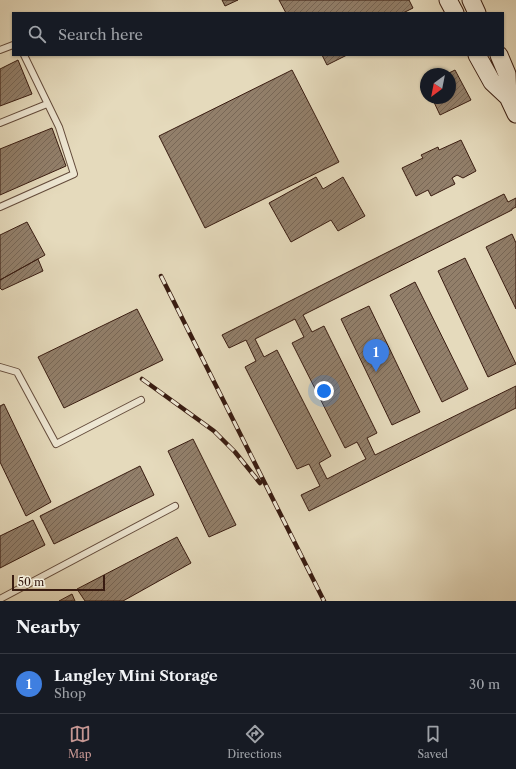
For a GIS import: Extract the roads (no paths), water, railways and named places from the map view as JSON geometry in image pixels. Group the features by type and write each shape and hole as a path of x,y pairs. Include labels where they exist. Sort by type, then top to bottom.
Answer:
{"main road":[{"path":"448,0 454,12"},
{"path":"471,0 477,12"},
{"path":"477,56 492,82 508,97 516,114"},
{"path":"499,56 507,74 508,97"}],"lane":[{"path":"0,50 12,46"},
{"path":"0,207 74,174 59,127 24,56"},
{"path":"0,123 47,104"},
{"path":"0,368 17,372 56,444 141,400"},
{"path":"0,599 175,506"}],"railway":[{"path":"161,276 324,601"},
{"path":"142,379 214,431 235,452 260,483"}],"place":[{"name":"Langley Mini Storage","path":"376,372"}]}
